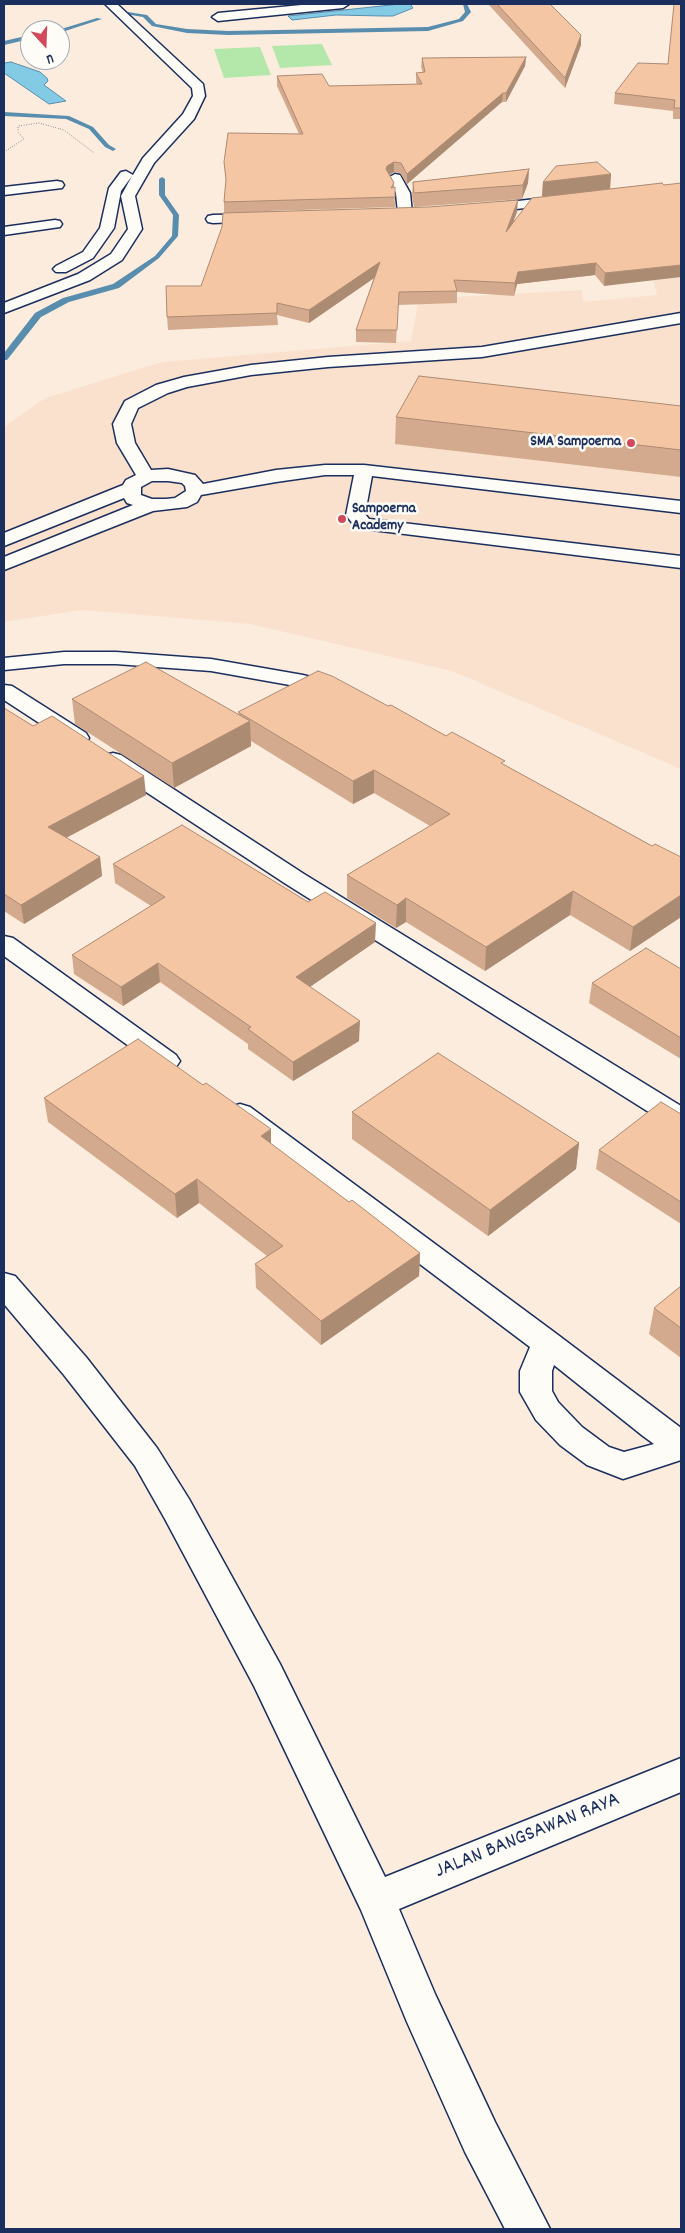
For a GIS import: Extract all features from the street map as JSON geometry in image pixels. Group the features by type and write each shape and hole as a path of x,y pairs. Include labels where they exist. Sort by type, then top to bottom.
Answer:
{"street":[{"path":"218,17 295,6 343,4"},
{"path":"4,308 84,277 117,257 135,229 128,196 148,161 188,116 198,96 198,87 112,6"},
{"path":"134,44 146,57"},
{"path":"48,276 88,256 107,228 114,191 172,115"},
{"path":"395,178 403,193 400,213 421,213"},
{"path":"4,191 57,185"},
{"path":"471,210 578,198"},
{"path":"213,219 278,218"},
{"path":"4,231 55,224"},
{"path":"146,477 126,443 122,424 131,405 162,389 184,382 251,370 328,362 466,354 679,321"},
{"path":"195,491 276,476 325,470 364,470 681,507"},
{"path":"364,470 354,515 364,524 681,562"},
{"path":"168,475 188,479 194,484 195,491 190,498 180,503 150,505 134,499 130,494 130,489 132,484 146,477 168,475"},
{"path":"4,540 130,489"},
{"path":"4,564 150,505"},
{"path":"4,664 64,658 116,658 211,665 303,681 350,694"},
{"path":"4,691 295,879 681,1119"},
{"path":"4,944 188,1076"},
{"path":"218,1098 547,1343 654,1428 681,1446"},
{"path":"4,1284 75,1366 146,1456 177,1509 266,1675 376,1900 421,2008 480,2137 528,2229"},
{"path":"547,1343 536,1371 536,1392 547,1411 571,1436 598,1456 622,1466 640,1462 681,1446"},
{"name":"JALAN BANGSAWAN RAYA","path":"376,1900 681,1774"}],"path":[{"path":"4,152 24,140 18,132 18,126 39,123 64,130 94,153"}],"shaded area":[{"name":"Sampoerna Academy","path":"681,272 681,769 452,671 250,624 82,610 4,622 4,427 45,398 162,362 411,341 419,299 582,290 583,302 657,295 652,275"}],"green space":[{"path":"322,44 332,65 280,68 272,46"},
{"path":"260,47 271,75 224,78 214,49"}],"water":[{"path":"410,4 413,8 393,16 336,15 292,20 288,16"},
{"path":"11,62 20,65 20,70 40,72 48,81 44,85 66,101 49,104 4,73 4,63"}],"building":[{"path":"497,4 550,4 581,35 565,78"},
{"path":"674,4 681,4 681,108 674,108 675,100 615,93 638,63 668,64"},
{"path":"526,57 506,93 503,93 407,174 401,163 394,162 387,166 386,169 394,183 391,188 395,187 395,197 224,202 226,179 224,162 228,133 303,134 277,76 322,74 329,86 422,84 416,73 425,72 422,58"},
{"path":"597,162 611,174 543,182 556,166"},
{"path":"529,169 523,185 414,193 413,182"},
{"path":"662,183 664,185 681,183 681,265 605,273 596,263 518,272 515,283 454,280 457,291 399,292 397,330 356,330 380,262 309,310 277,303 277,313 167,317 166,286 201,286 222,227 223,213 429,207 518,200 506,232 532,198"},
{"path":"419,376 681,406 681,450 396,417"},
{"path":"146,662 250,721 172,763 72,699"},
{"path":"318,671 332,676 388,706 391,705 446,736 452,732 505,761 501,763 652,846 655,844 681,857 681,895 633,927 573,891 486,947 406,898 397,905 347,875 450,814 374,770 353,781 238,712"},
{"path":"4,708 33,726 52,716 144,776 48,827 100,857 21,905 4,894"},
{"path":"182,825 308,902 325,892 376,923 296,977 360,1021 293,1062 248,1029 251,1027 158,963 121,987 72,955 165,897 113,864"},
{"path":"646,948 681,969 681,1038 592,983"},
{"path":"138,1039 203,1085 206,1083 271,1129 261,1136 349,1202 352,1200 420,1253 321,1321 255,1264 283,1246 197,1179 175,1194 44,1098"},
{"path":"438,1053 579,1143 490,1210 352,1112"},
{"path":"661,1102 681,1114 681,1202 599,1150"},
{"path":"681,1286 681,1328 654,1308"}],"waterway":[{"path":"128,14 145,16 154,25 187,31 228,33 428,29 461,20 468,12 465,4"},
{"path":"70,28 99,19"},
{"path":"4,43 20,39"},
{"path":"4,114 67,117 91,128 107,146 113,149"},
{"path":"4,358 38,315 66,300 116,286 157,257 175,236 176,215 162,195 162,179"}],"place":[{"name":"SMA Sampoerna","path":"631,443"},
{"name":"Sampoerna Academy","path":"342,519"}]}
